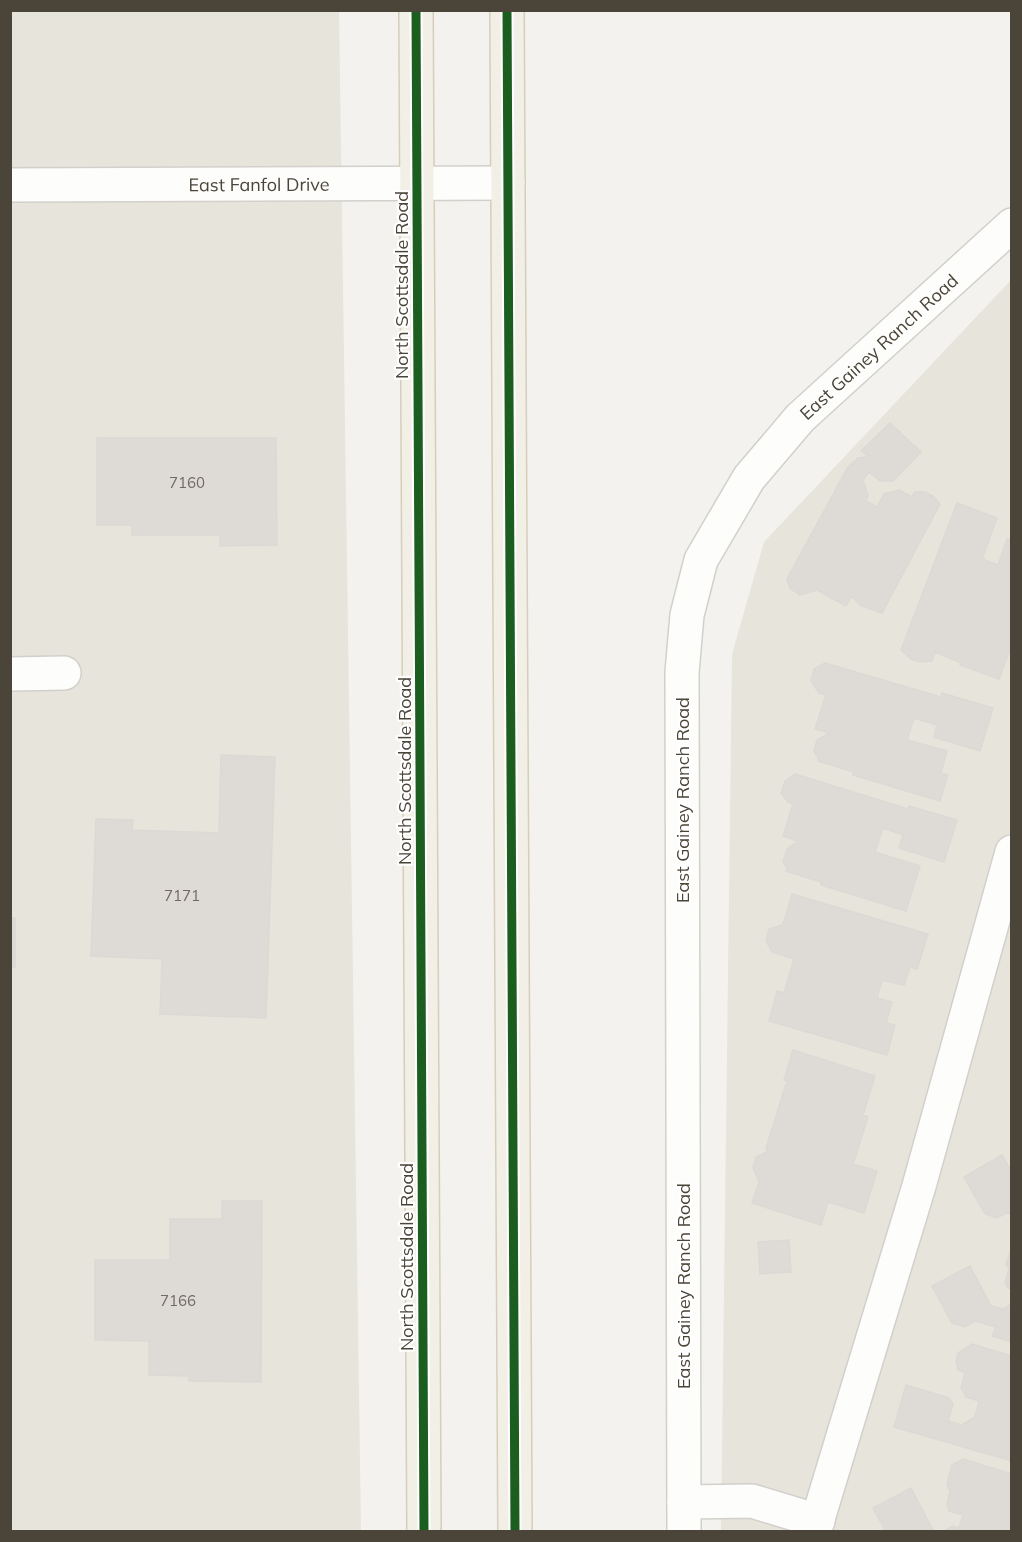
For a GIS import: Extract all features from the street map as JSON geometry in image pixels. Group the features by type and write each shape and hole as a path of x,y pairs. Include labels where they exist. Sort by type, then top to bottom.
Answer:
{"main road":[{"name":"North Scottsdale Road","path":"416,10 424,1532"},
{"path":"507,10 515,1532"}],"street":[{"name":"East Fanfol Drive","path":"10,184 508,183"},
{"name":"East Gainey Ranch Road","path":"1011,225 800,418 749,478 701,560 698,571 687,615 682,672 684,1517 752,1501 816,1526 919,1186 1011,852"},
{"path":"10,674 64,674"}],"shaded area":[{"path":"10,11 339,11 361,1531 11,1531"},
{"path":"1011,280 1011,1531 721,1532 732,654 764,542"}],"building":[{"path":"890,423 921,452 893,481 880,481 869,472 863,480 868,496 866,501 877,507 884,494 899,490 912,497 915,492 925,492 933,496 940,504 882,613 860,605 852,596 846,606 817,590 800,595 790,588 787,579 848,467 858,458 869,457 861,451"},
{"path":"97,438 276,438 277,545 220,546 220,535 132,535 132,525 97,525"},
{"path":"957,503 997,518 982,559 998,565 1007,539 1012,541 1012,644 999,679 960,665 962,663 935,652 932,661 920,662 911,659 901,650"},
{"path":"825,663 941,697 942,693 993,708 980,751 934,737 937,725 914,718 907,740 947,751 941,773 948,775 940,801 853,775 854,772 818,761 814,751 817,740 829,733 815,729 826,695 819,693 811,681 814,669"},
{"path":"221,755 275,757 266,1018 160,1014 162,959 91,956 96,819 133,820 132,830 219,833"},
{"path":"795,774 908,809 909,806 957,820 944,862 899,848 903,835 883,828 875,852 920,866 906,911 821,885 821,882 786,871 787,868 783,862 787,849 798,841 783,836 793,804 788,802 781,793 785,781"},
{"path":"792,894 928,934 917,969 910,967 904,985 882,980 877,998 892,1002 886,1023 895,1025 887,1055 769,1021 777,991 784,993 794,959 772,952 766,941 769,929 783,925"},
{"path":"10,918 15,918 15,967 10,967"},
{"path":"793,1050 875,1076 863,1115 868,1117 853,1164 877,1171 864,1213 828,1202 821,1225 752,1203 759,1182 753,1168 756,1157 767,1152 766,1148 787,1081 784,1080"},
{"path":"1002,1155 1012,1172 1012,1214 1006,1213 997,1218 985,1214 964,1177"},
{"path":"222,1201 262,1201 261,1382 189,1381 189,1376 149,1375 149,1341 95,1340 95,1260 170,1260 170,1219 222,1219"},
{"path":"789,1240 791,1272 760,1274 758,1242"},
{"path":"1012,1247 1012,1289 1008,1288 1005,1283 1009,1269 1006,1264"},
{"path":"970,1266 991,1306 1003,1309 1012,1304 1012,1342 992,1336 996,1327 975,1321 965,1327 952,1323 932,1286"},
{"path":"972,1344 1012,1356 1012,1461 894,1427 906,1385 949,1398 953,1404 948,1421 962,1425 975,1417 979,1401 966,1397 961,1388 965,1373 958,1370 956,1362 958,1353"},
{"path":"963,1459 1012,1474 1012,1532 942,1532 953,1526 959,1528 963,1515 949,1511 947,1505 950,1492 947,1484 952,1465"},
{"path":"911,1488 934,1532 886,1532 873,1508"}],"cycle path":[{"path":"416,10 424,1532"},
{"path":"507,10 515,1532"}]}
